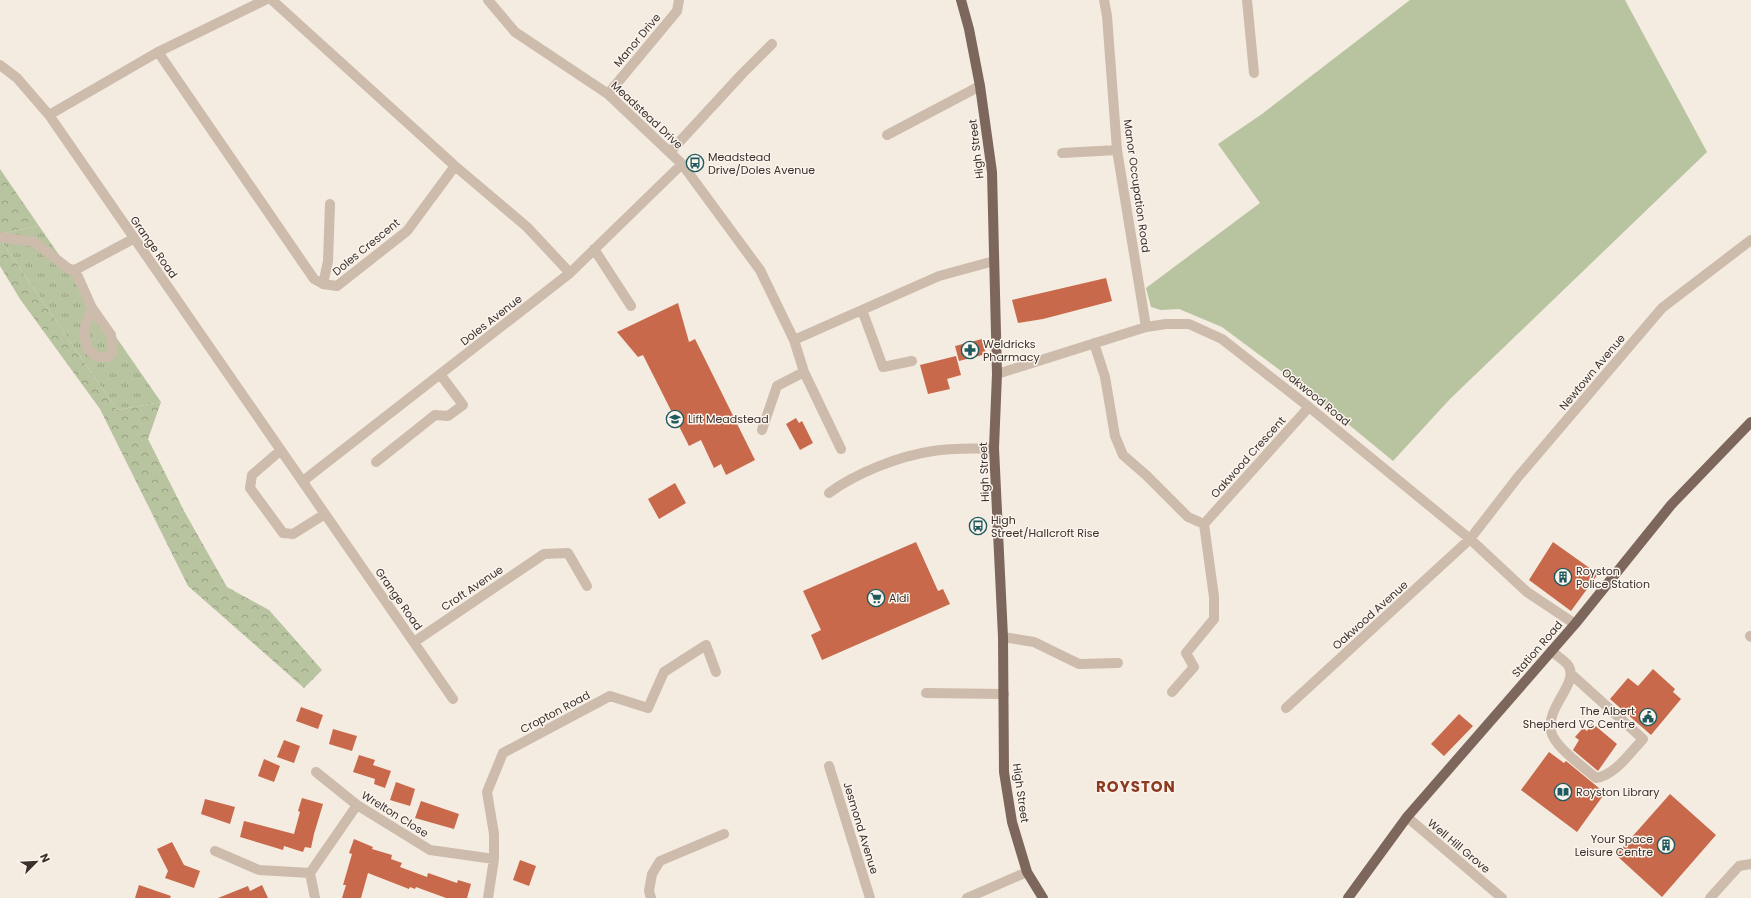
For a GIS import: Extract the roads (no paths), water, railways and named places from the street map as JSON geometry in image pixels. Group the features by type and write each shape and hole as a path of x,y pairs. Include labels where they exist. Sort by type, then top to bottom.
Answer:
{"main road":[{"name":"High Street","path":"961,0 969,29 980,86 992,172 998,374 994,448 1003,637 1004,772 1012,822 1026,872 1043,898"},
{"name":"Station Road","path":"1348,898 1407,818 1575,624 1671,505 1751,422"}],"street":[{"path":"49,115 158,52 265,0"},
{"path":"272,0 455,166 528,227 570,273"},
{"name":"Meadstead Drive","path":"488,0 515,32 608,94 682,164 760,270 794,340 804,372 841,449"},
{"name":"Manor Drive","path":"608,94 677,11 679,0"},
{"name":"Manor Occupation Road","path":"1104,0 1107,16 1118,150 1146,327"},
{"path":"1247,0 1254,73"},
{"path":"670,152 742,74 772,44"},
{"name":"Doles Crescent","path":"158,52 314,279 323,284 337,286 407,231 455,166"},
{"name":"Grange Road","path":"0,65 18,78 49,115 133,239 303,481 453,699"},
{"path":"887,135 980,86"},
{"path":"1062,153 1118,150"},
{"name":"Doles Avenue","path":"303,481 570,273 682,164"},
{"path":"323,284 328,261 330,204"},
{"path":"0,237 34,242 69,269 75,270 133,239"},
{"name":"Newtown Avenue","path":"1470,539 1518,477 1662,308 1751,240"},
{"path":"594,249 631,306"},
{"path":"794,340 939,276 994,261"},
{"path":"75,270 92,308"},
{"path":"862,310 883,367 912,361"},
{"name":"Oakwood Road","path":"998,374 1146,327 1166,324 1189,324 1222,339 1309,407 1470,539 1527,592 1575,624"},
{"path":"1094,343 1105,377 1114,436 1123,455 1146,475 1188,517 1204,524 1214,597 1214,619 1186,653 1194,667 1172,692"},
{"path":"762,430 777,386 804,372"},
{"path":"376,462 435,415 448,416 463,405 440,374"},
{"name":"Oakwood Crescent","path":"1204,524 1309,407"},
{"path":"829,493 843,482 898,459 933,451 994,448"},
{"path":"281,450 252,475 250,488 283,533 293,534 325,514"},
{"name":"Oakwood Avenue","path":"1286,708 1470,539"},
{"name":"Croft Avenue","path":"414,642 544,554 568,553 587,586"},
{"path":"1003,637 1034,642 1079,664 1118,663"},
{"name":"Cropton Road","path":"488,898 494,859 494,834 487,792 503,753 610,696 648,708 664,672 706,645 716,672"},
{"path":"1552,651 1568,665 1571,674 1643,739 1623,761 1604,776 1596,778 1562,750 1551,732 1551,719 1554,708 1566,690 1571,674"},
{"path":"926,694 1004,694"},
{"name":"Jesmond Avenue","path":"829,766 870,898"},
{"name":"Wrelton Close","path":"316,772 357,805 430,850 494,859"},
{"path":"315,898 310,873 357,805"},
{"name":"Well Hill Grove","path":"1407,818 1497,896"},
{"path":"651,898 649,891 652,874 660,861 724,834"},
{"path":"215,850 259,870 310,873"},
{"path":"1710,898 1739,866 1751,864"},
{"path":"967,898 1026,872"}],"place":[{"name":"Meadstead Drive/Doles Avenue","path":"695,163"},
{"name":"Weldricks Pharmacy","path":"970,350"},
{"name":"Lift Meadstead","path":"675,419"},
{"name":"High Street/Hallcroft Rise","path":"978,526"},
{"name":"Royston Police Station","path":"1563,577"},
{"name":"Aldi","path":"876,598"},
{"name":"The Albert Shepherd VC Centre","path":"1648,717"},
{"name":"Royston Library","path":"1563,792"},
{"name":"Your Space Leisure Centre","path":"1666,845"}],"district":[{"name":"ROYSTON","path":"1136,787"}]}
